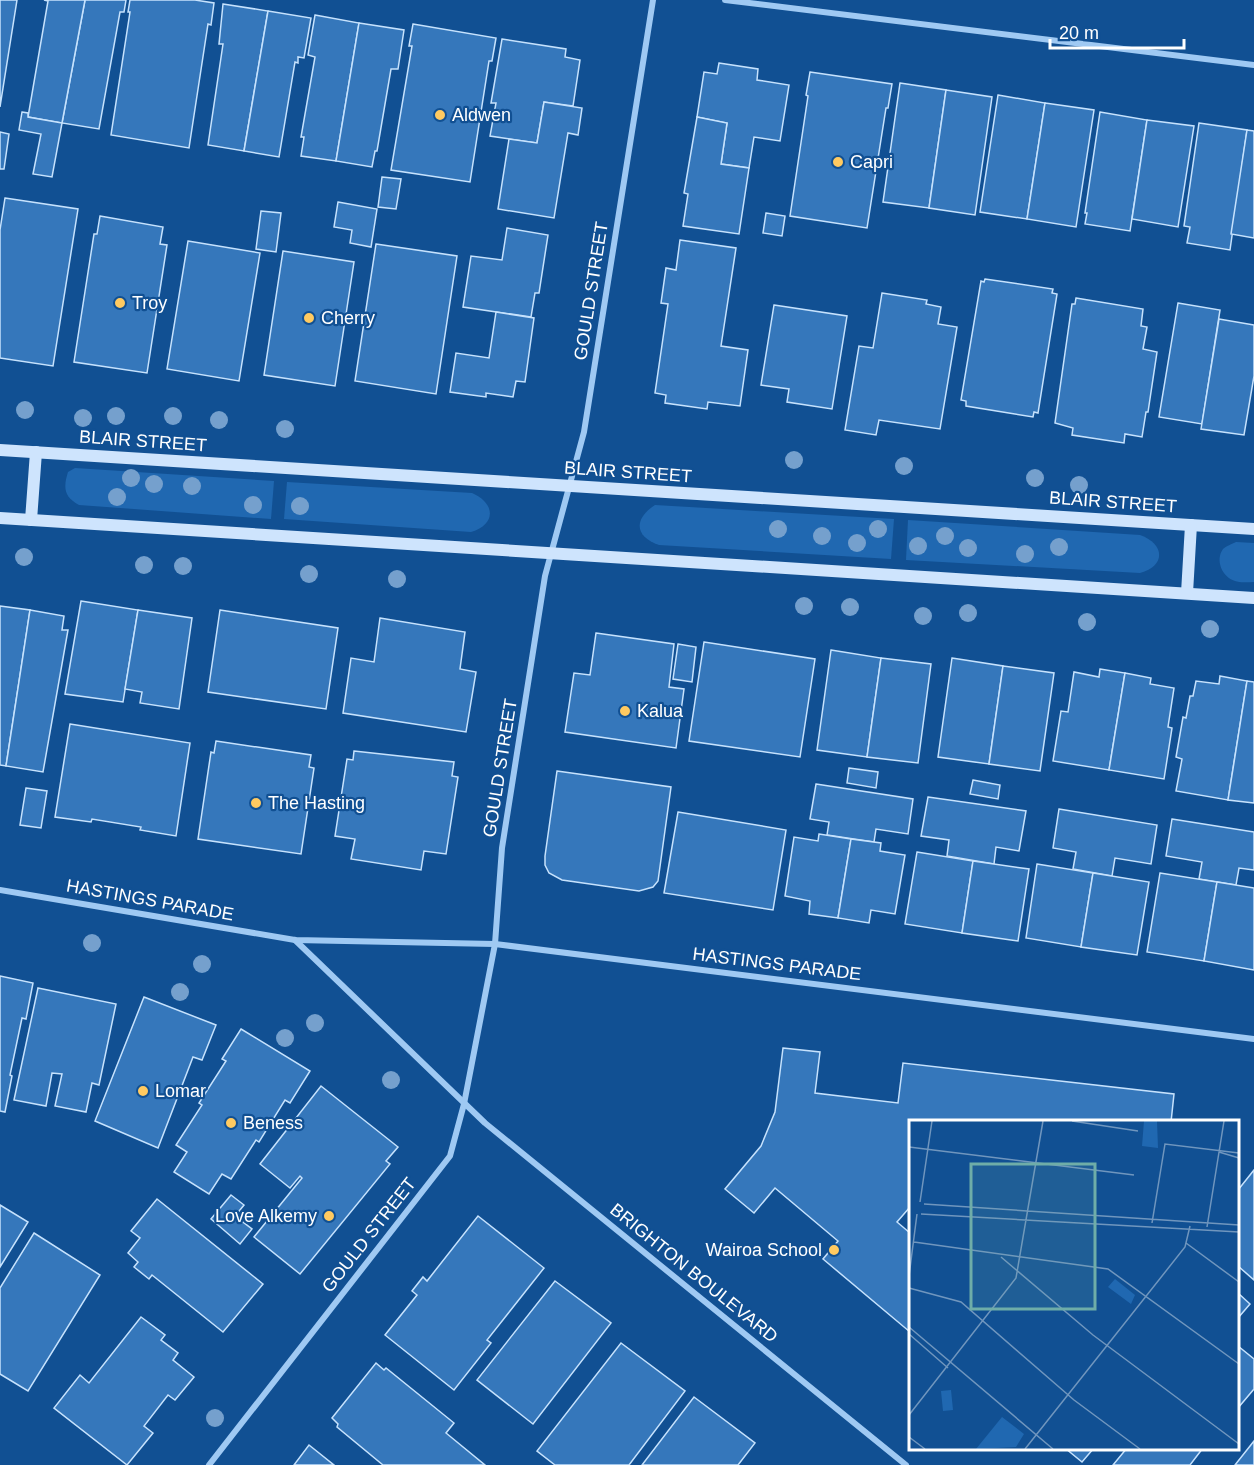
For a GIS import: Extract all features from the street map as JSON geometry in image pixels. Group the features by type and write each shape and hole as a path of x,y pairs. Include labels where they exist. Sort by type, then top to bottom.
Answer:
{"street":[{"name":"GOULD STREET","path":"209,1465 450,1156 464,1104 495,944 502,848 545,576 584,432 653,0"},
{"path":"725,0 1254,65"},
{"name":"BLAIR STREET","path":"0,450 1254,529"},
{"path":"32,520 36,452"},
{"path":"0,518 1254,598"},
{"path":"1187,593 1191,525"},
{"name":"HASTINGS PARADE","path":"0,890 295,940 495,944 1254,1039"},
{"path":"295,940 464,1104"},
{"name":"BRIGHTON BOULEVARD","path":"464,1104 906,1465"}],"shaded area":[{"path":"75,468 274,481 271,519 79,505 70,499 65,487 68,472"},
{"path":"287,482 472,493 480,497 489,508 489,519 471,532 284,519"},
{"path":"655,505 894,519 891,559 659,545 645,537 640,527 643,516"},
{"path":"908,520 1140,535 1154,544 1159,555 1154,565 1140,573 906,560"},
{"path":"1236,542 1254,543 1254,582 1230,579 1221,568 1220,558 1223,549"}],"building":[{"path":"0,0 17,0 0,107"},
{"path":"44,0 85,0 62,123 28,117 48,1"},
{"path":"85,0 126,0 124,12 120,12 99,129 62,123"},
{"path":"130,0 195,0 214,3 211,25 208,24 189,148 111,135"},
{"path":"223,4 268,11 244,151 208,145 223,44 219,44"},
{"path":"268,11 311,18 304,58 298,57 298,63 295,62 279,157 244,151"},
{"path":"315,15 359,23 336,161 301,156 304,137 301,137 315,57 308,55"},
{"path":"359,23 404,30 398,69 391,69 377,151 375,151 372,167 336,161"},
{"name":"Aldwen","path":"413,24 496,38 492,61 489,61 470,182 391,170 412,46 409,46"},
{"path":"502,39 566,49 565,57 580,60 573,106 544,102 537,143 490,136 496,103 491,103"},
{"path":"719,63 758,69 757,80 789,85 780,141 754,137 749,168 721,164 727,123 697,117 704,72 717,74"},
{"name":"Capri","path":"810,72 892,84 888,108 886,108 867,228 790,216"},
{"path":"900,83 946,90 929,208 883,202"},
{"path":"946,90 992,97 975,215 929,208"},
{"path":"998,95 1045,103 1027,219 980,212"},
{"path":"544,102 582,108 578,135 568,133 554,218 498,209 509,139 537,143"},
{"path":"1045,103 1094,110 1076,227 1027,219"},
{"path":"22,112 28,113 28,117 62,123 52,177 33,174 41,134 19,130"},
{"path":"1100,112 1147,120 1130,231 1085,224"},
{"path":"697,117 727,123 721,164 749,168 739,234 683,226 688,194 684,193"},
{"path":"1147,120 1194,126 1178,227 1132,219"},
{"path":"1199,123 1247,130 1230,250 1187,243 1190,227 1184,226"},
{"path":"1247,130 1254,131 1254,238 1231,234"},
{"path":"0,132 9,134 4,169 0,169"},
{"path":"382,177 401,179 396,209 378,207"},
{"path":"5,198 78,209 53,366 0,358 0,230"},
{"path":"338,202 377,209 371,247 350,243 352,230 334,227"},
{"path":"261,211 281,213 276,252 256,249"},
{"path":"766,213 785,216 782,236 763,233"},
{"name":"Troy","path":"100,216 163,227 160,244 167,245 147,373 74,362 94,234 97,234"},
{"path":"507,228 548,235 539,293 535,293 531,317 463,307 471,256 502,260"},
{"path":"680,240 736,248 721,346 748,350 740,406 708,402 707,409 665,403 666,395 655,393 668,304 661,303 666,268 676,270"},
{"path":"188,241 260,253 239,381 167,369"},
{"path":"376,244 457,256 436,394 355,381"},
{"name":"Cherry","path":"283,251 354,262 335,386 264,375"},
{"path":"985,279 1053,289 1052,293 1057,294 1038,413 1034,412 1033,417 966,406 966,401 961,400 981,281 984,282"},
{"path":"882,293 927,300 926,304 941,307 938,324 957,327 940,429 879,420 876,435 845,430 859,346 873,348"},
{"path":"1076,298 1143,309 1141,326 1147,327 1143,349 1157,352 1142,437 1125,434 1124,443 1072,435 1073,428 1055,423 1072,304 1075,304"},
{"path":"1178,303 1220,310 1202,424 1159,417"},
{"path":"774,305 847,316 832,409 787,402 789,389 761,385"},
{"path":"496,312 534,318 525,382 516,381 513,397 486,393 486,397 450,392 456,353 489,358"},
{"path":"1219,319 1254,325 1254,376 1244,435 1201,429"},
{"path":"81,601 138,610 123,702 65,694"},
{"path":"0,606 30,610 6,766 0,765"},
{"path":"30,610 64,616 62,630 68,630 43,772 6,766"},
{"path":"138,610 192,618 179,709 140,703 142,692 125,689"},
{"path":"220,610 338,628 326,709 208,692"},
{"path":"380,618 465,632 460,669 476,672 466,732 343,713 351,658 374,662"},
{"name":"Kalua","path":"596,633 674,644 669,687 684,689 676,748 565,732 574,673 590,675"},
{"path":"704,642 815,659 800,757 689,741"},
{"path":"678,644 696,647 692,682 673,679"},
{"path":"831,650 881,658 867,757 817,750"},
{"path":"881,658 931,664 918,763 867,757"},
{"path":"952,658 1003,666 989,764 938,757"},
{"path":"1003,666 1054,673 1040,771 989,764"},
{"path":"1100,669 1125,673 1109,770 1053,761 1061,711 1068,712 1074,672 1099,677"},
{"path":"1125,673 1151,678 1150,684 1174,688 1168,727 1172,728 1164,779 1109,770"},
{"path":"1220,676 1247,681 1228,800 1176,791 1182,759 1176,757 1183,717 1186,718 1190,696 1193,696 1196,681 1219,684"},
{"path":"1247,681 1254,682 1254,803 1228,800"},
{"path":"70,724 190,743 176,836 140,830 141,827 92,819 91,822 55,817"},
{"name":"The Hasting","path":"216,741 311,755 309,767 314,768 301,854 198,839 211,752 214,753"},
{"path":"354,751 454,762 452,776 458,777 446,854 424,851 421,870 351,859 355,839 335,836 347,759 353,760"},
{"path":"849,768 878,772 876,788 847,783"},
{"path":"557,771 671,787 658,881 653,887 639,891 562,880 549,873 545,865 545,856"},
{"path":"973,780 1000,785 998,799 970,794"},
{"path":"816,784 913,799 908,834 876,829 874,842 827,835 829,822 810,819"},
{"path":"26,788 47,791 41,828 20,825"},
{"path":"928,797 1026,811 1019,851 996,847 994,864 947,856 949,840 921,836"},
{"path":"1059,809 1157,825 1151,864 1115,858 1112,876 1073,869 1076,852 1053,848"},
{"path":"678,812 786,830 773,910 664,893"},
{"path":"1172,819 1254,832 1254,870 1239,868 1236,885 1199,879 1202,862 1166,856"},
{"path":"819,834 851,839 838,918 809,914 810,901 785,896 794,837 818,841"},
{"path":"851,839 881,843 880,851 905,855 895,914 871,910 869,923 838,918"},
{"path":"917,852 973,861 962,933 905,924"},
{"path":"973,861 1029,869 1018,941 962,933"},
{"path":"1037,864 1093,873 1081,947 1026,938"},
{"path":"1093,873 1149,882 1137,955 1081,947"},
{"path":"1160,873 1217,882 1204,961 1147,952"},
{"path":"1217,882 1254,888 1254,970 1204,961"},
{"path":"0,976 33,983 26,1019 22,1018 5,1112 0,1111"},
{"path":"38,988 116,1004 99,1085 92,1083 86,1112 55,1106 62,1074 52,1073 46,1106 14,1100"},
{"name":"Lomar","path":"144,997 216,1025 202,1060 193,1057 158,1148 95,1121"},
{"name":"Beness","path":"241,1029 310,1071 290,1103 285,1100 259,1142 256,1140 231,1179 222,1174 209,1194 174,1172 187,1152 176,1145 202,1105 199,1103 226,1061 222,1059"},
{"path":"783,1048 820,1052 815,1093 898,1103 903,1063 1174,1094 1171,1120 909,1120 909,1208 897,1222 909,1232 909,1331 823,1259 838,1241 775,1188 754,1213 725,1189 761,1146 775,1112"},
{"path":"321,1086 398,1147 386,1161 390,1164 300,1274 254,1237 302,1178 300,1176 290,1188 260,1164"},
{"path":"1254,1170 1254,1280 1239,1267 1239,1189"},
{"path":"231,1195 244,1205 235,1216 252,1229 240,1244 211,1219"},
{"path":"157,1199 263,1284 223,1332 152,1275 149,1279 134,1267 138,1262 128,1253 140,1238 131,1231"},
{"path":"0,1205 28,1222 0,1267"},
{"path":"478,1216 544,1268 487,1340 491,1343 454,1390 385,1335 417,1295 412,1291 423,1277 427,1281"},
{"path":"34,1233 100,1275 28,1391 0,1374 0,1288"},
{"path":"555,1281 611,1323 533,1424 477,1380"},
{"path":"1239,1294 1250,1304 1239,1317"},
{"path":"141,1317 165,1335 161,1340 178,1353 173,1360 194,1377 175,1400 168,1395 144,1426 153,1433 127,1465 54,1408 80,1375 89,1383"},
{"path":"621,1343 685,1391 629,1465 555,1465 537,1451"},
{"path":"1239,1347 1254,1359 1254,1389 1239,1407"},
{"path":"376,1363 384,1370 386,1368 454,1423 446,1433 485,1465 383,1465 337,1427 338,1424 332,1418"},
{"path":"694,1397 755,1443 738,1465 642,1465"},
{"path":"1254,1441 1254,1465 1235,1465"},
{"path":"309,1445 334,1465 294,1465"},
{"path":"1067,1450 1092,1450 1082,1462"},
{"path":"1125,1450 1201,1450 1190,1465 1113,1465"}],"place":[{"name":"Aldwen","path":"440,115"},
{"name":"Capri","path":"838,162"},
{"name":"Troy","path":"120,303"},
{"name":"Cherry","path":"309,318"},
{"name":"Kalua","path":"625,711"},
{"name":"The Hasting","path":"256,803"},
{"name":"Lomar","path":"143,1091"},
{"name":"Beness","path":"231,1123"},
{"name":"Love Alkemy","path":"329,1216"},
{"name":"Wairoa School","path":"834,1250"}]}
